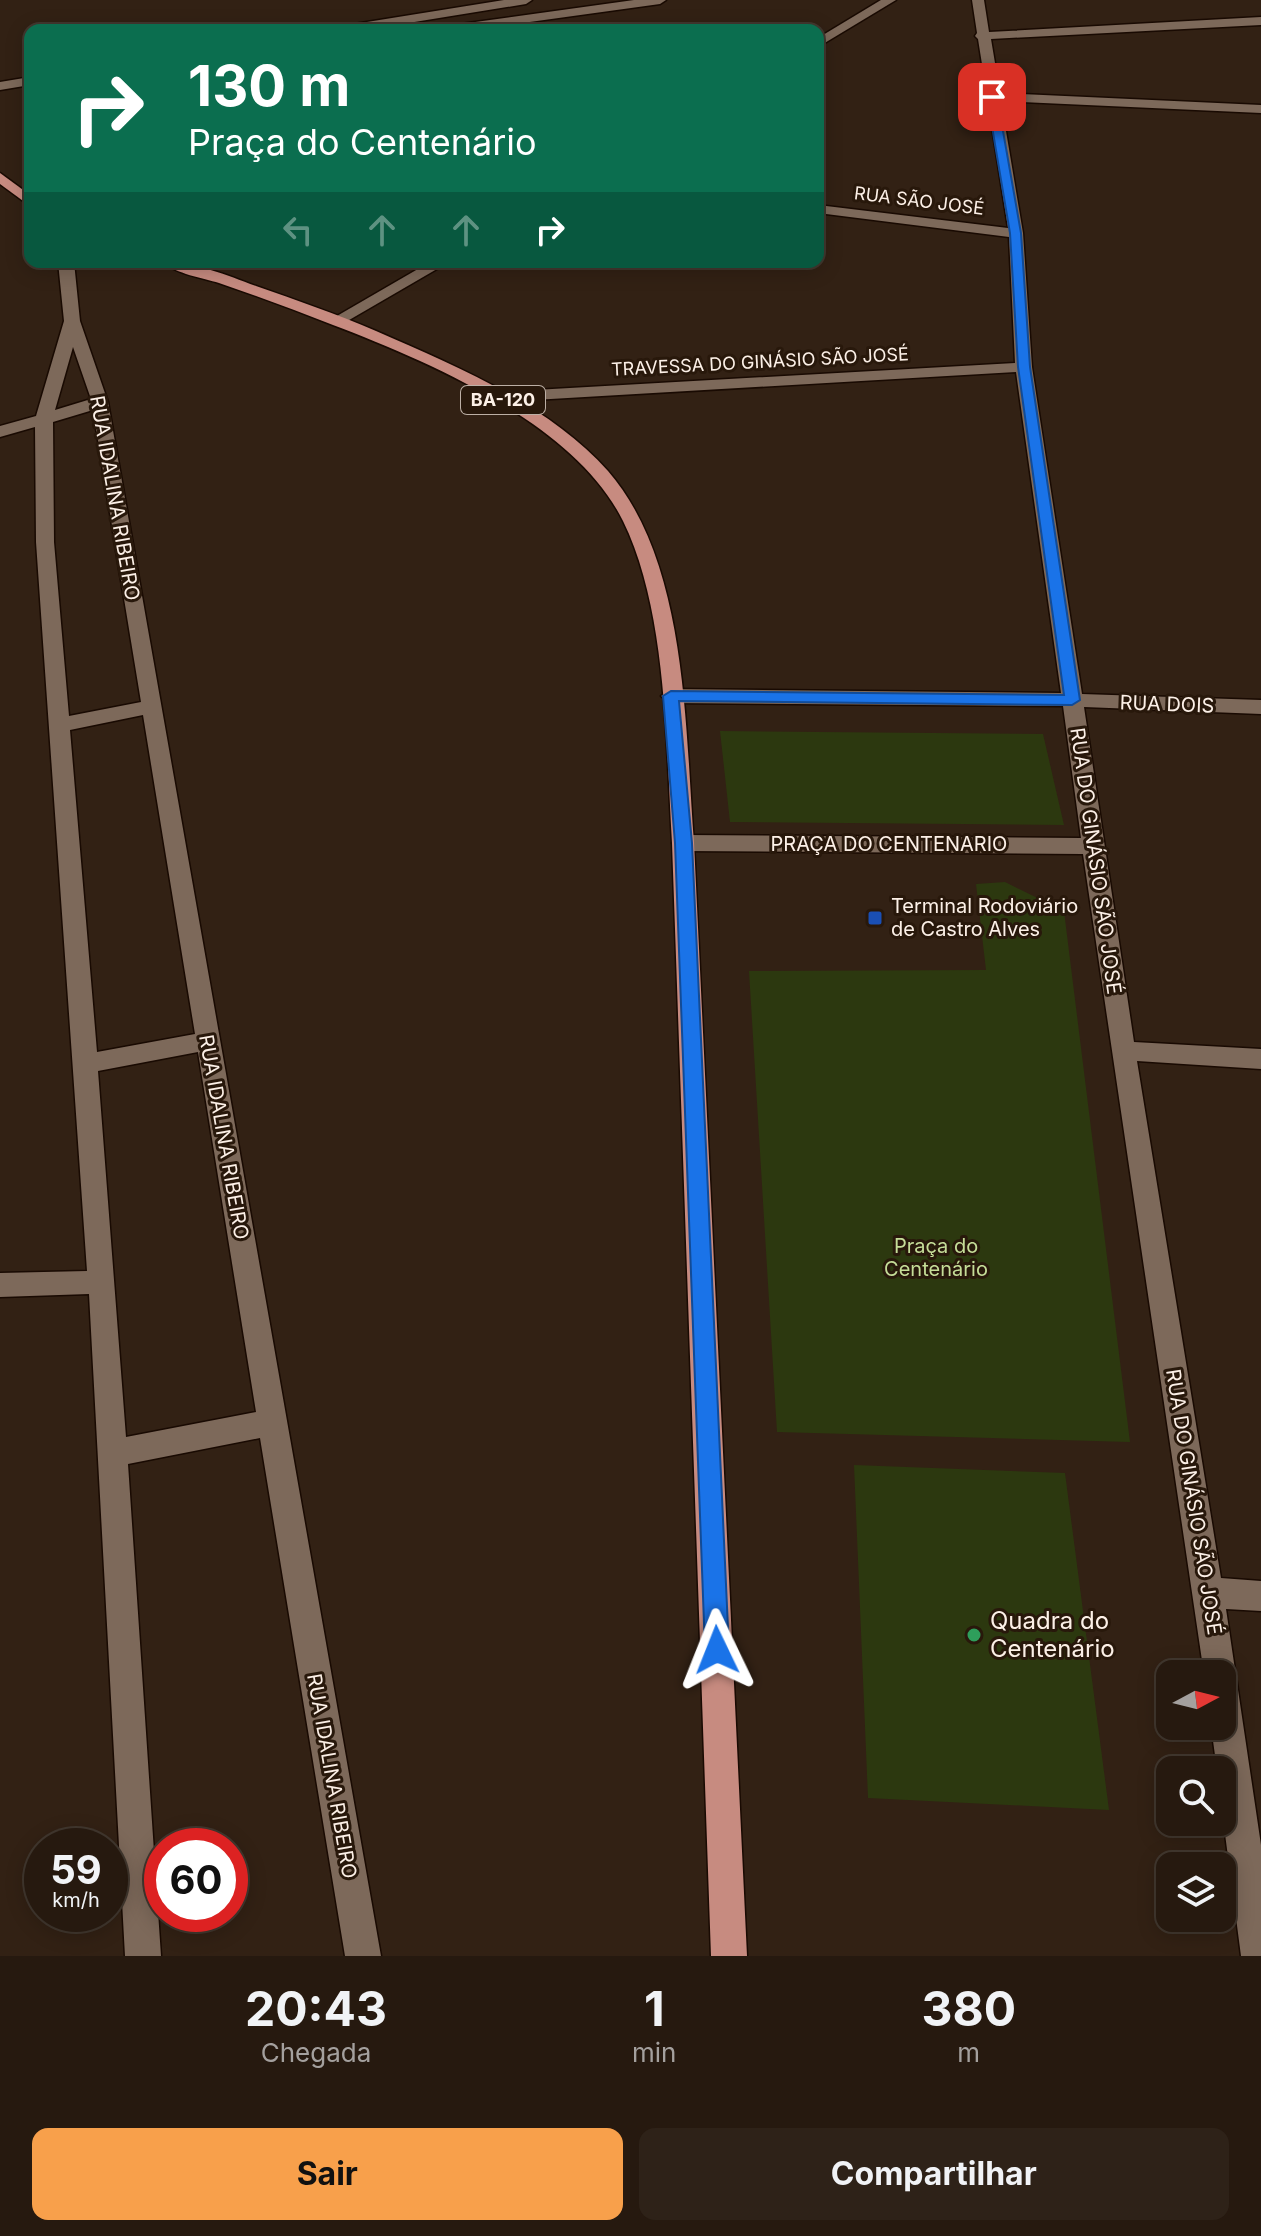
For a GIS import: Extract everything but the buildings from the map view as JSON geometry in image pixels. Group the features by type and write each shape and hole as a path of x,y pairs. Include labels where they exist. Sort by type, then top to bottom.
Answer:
{"main road":[{"path":"0,177 24,197"},
{"name":"BA-120","path":"188,268 338,320 444,367 499,397 571,446 609,481 631,519 654,579 671,696 683,843 729,1956"}],"street":[{"path":"379,24 526,0"},
{"path":"489,24 660,0"},
{"path":"824,39 890,0"},
{"name":"RUA DO GINÁSIO SÃO JOSÉ","path":"978,0 981,36 1016,233 1024,367 1072,700 1218,1660"},
{"path":"981,36 1261,21"},
{"path":"0,86 24,82"},
{"path":"0,95 24,92"},
{"path":"992,97 1261,109"},
{"name":"RUA SÃO JOSÉ","path":"824,210 1016,233"},
{"name":"RUA IDALINA RIBEIRO","path":"67,268 72,321 100,402 363,1956"},
{"path":"338,320 430,268"},
{"name":"RUA IDALINA RIBEIRO","path":"72,321 44,418 45,542 102,1282 143,1956"},
{"name":"TRAVESSA DO GINÁSIO SÃO JOSÉ","path":"499,397 1024,367"},
{"path":"0,432 100,402"},
{"path":"671,696 1072,700"},
{"name":"RUA DOIS","path":"1072,700 1261,707"},
{"path":"59,725 151,707"},
{"name":"PRAÇA DO CENTENARIO","path":"683,843 1094,846"},
{"path":"85,1064 207,1041"},
{"path":"1123,1051 1261,1059"},
{"path":"1,1286 102,1282"},
{"path":"113,1453 272,1422"},
{"path":"1209,1592 1261,1596"},
{"path":"1229,1740 1259,1956"}],"green space":[{"path":"720,731 1043,734 1064,825 730,822"},
{"name":"Praça do Centenário","path":"1005,882 1064,911 1130,1442 777,1432 749,971 986,970 976,884"},
{"name":"Quadra do Centenário","path":"854,1465 1065,1473 1109,1810 868,1798"}],"place":[{"name":"Terminal Rodoviário de Castro Alves","path":"875,918"},
{"name":"Quadra do Centenário","path":"974,1635"}],"route":[{"path":"717,1650 683,843 671,696 1072,700 1024,367 1016,233 992,97"}]}
